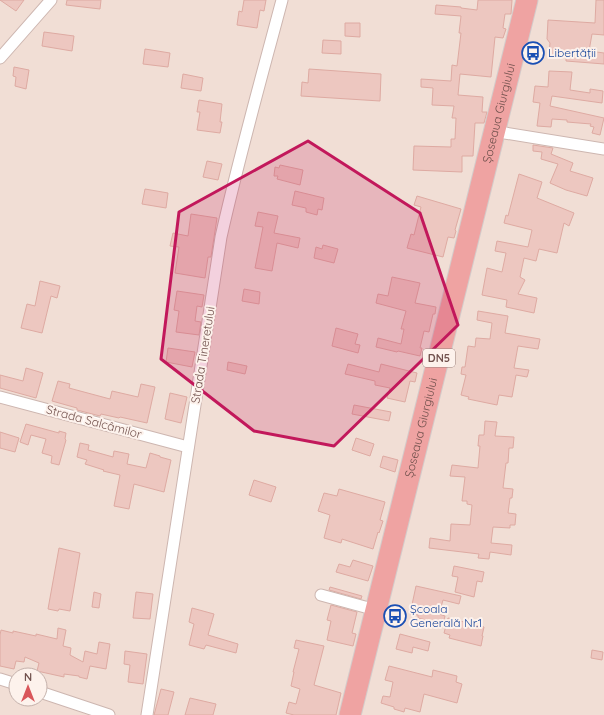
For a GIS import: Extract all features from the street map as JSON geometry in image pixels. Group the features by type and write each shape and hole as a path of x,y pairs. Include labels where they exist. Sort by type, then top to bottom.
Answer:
{"highway":[{"name":"Șoseaua Giurgiului","path":"350,715 527,0"},
{"name":"Șoseaua Giurgiului","path":"362,715 537,0"}],"street":[{"path":"0,58 51,0"},
{"name":"Strada Tineretului","path":"147,715 223,229 248,124 282,0"},
{"path":"505,133 604,149"},
{"name":"Strada Salcâmilor","path":"0,397 188,447"},
{"path":"321,595 376,610"},
{"path":"48,695 110,715"}],"highlighted area":[{"path":"308,141 420,213 458,325 334,446 254,431 161,359 179,212"}],"shaded area":[{"path":"0,0 604,0 604,715 0,715"}],"building":[{"path":"0,0 24,0 16,11"},
{"path":"67,0 101,0 100,9 66,5"},
{"path":"244,0 266,0 264,11 260,10 257,28 237,25 239,11 242,12"},
{"path":"478,0 512,0 511,14 505,14 503,28 506,29 503,38 495,37 491,77 460,74 458,95 483,97 482,112 487,112 484,123 475,123 473,156 462,156 462,172 413,170 414,146 451,147 451,139 455,139 456,118 452,118 454,106 432,105 433,88 421,87 421,79 451,81 452,65 457,66 461,33 459,33 461,16 435,14 436,5 477,10"},
{"path":"596,0 604,0 604,35 592,34 589,51 604,53 604,64 566,61 566,56 549,55 550,43 547,39 548,20 595,23"},
{"path":"345,23 360,23 360,37 345,36"},
{"path":"44,32 74,36 72,51 42,46"},
{"path":"323,40 341,41 341,54 322,53"},
{"path":"145,49 170,53 168,67 143,64"},
{"path":"14,67 29,70 26,89 15,86 16,77 13,76"},
{"path":"309,69 381,74 380,101 301,96 302,82 308,83"},
{"path":"549,71 572,72 570,90 590,93 590,89 603,91 602,103 552,96 550,106 604,118 600,135 592,133 594,127 590,126 591,124 567,122 567,120 552,119 551,127 537,126 540,103 533,102 535,86 548,87"},
{"path":"183,74 203,78 201,91 181,88"},
{"path":"199,100 222,104 220,122 222,122 220,133 197,130 200,112 197,112"},
{"path":"533,145 553,148 551,154 573,163 570,171 593,178 587,196 566,190 550,183 558,164 541,159 542,152 533,151"},
{"path":"207,161 222,164 218,180 203,177"},
{"path":"280,165 303,170 300,185 277,179 278,176 274,176 275,167 279,168"},
{"path":"519,174 542,182 537,198 574,213 569,226 564,223 557,253 539,249 536,261 524,258 520,277 525,280 518,294 537,298 534,313 506,307 507,300 482,295 487,268 502,272 506,253 495,251 497,241 528,247 532,230 504,223 506,215 508,216"},
{"path":"145,189 168,193 166,208 142,204"},
{"path":"295,191 324,198 322,210 318,209 317,215 306,212 306,208 292,205"},
{"path":"417,196 461,209 454,238 448,237 443,257 407,248 411,234 414,235 421,207 414,205"},
{"path":"258,212 278,216 274,233 300,238 298,248 277,243 272,271 255,268 263,227 255,226"},
{"path":"191,214 217,218 211,257 208,257 205,278 175,273 179,247 170,246 173,233 188,236"},
{"path":"323,245 338,249 334,263 314,258 316,247 322,249"},
{"path":"392,277 420,283 415,303 436,307 429,332 424,331 420,348 422,348 420,356 376,347 378,338 401,344 404,329 401,329 406,311 376,303 378,294 388,296"},
{"path":"40,281 60,286 57,298 51,296 42,333 21,328 27,304 35,306"},
{"path":"244,289 260,292 259,304 242,301"},
{"path":"177,291 204,295 202,307 197,306 195,321 201,322 199,335 176,332 179,311 174,310"},
{"path":"478,311 508,316 505,333 540,339 538,349 518,346 514,368 529,370 527,377 516,375 512,397 499,395 497,405 468,399 469,397 461,395 466,375 461,374 462,367 465,367 468,346 475,347 476,338 490,339 492,323 477,320"},
{"path":"336,328 358,334 355,344 360,345 358,353 332,346"},
{"path":"168,348 195,352 192,367 166,362"},
{"path":"228,362 247,366 245,374 227,370"},
{"path":"348,364 379,372 381,364 417,373 415,382 410,381 405,402 387,398 390,388 375,385 375,381 345,374"},
{"path":"26,368 43,373 36,398 0,388 0,375 23,381"},
{"path":"58,381 70,384 69,388 110,399 112,391 138,397 141,384 155,387 147,423 101,414 100,416 52,401"},
{"path":"170,393 187,397 181,423 165,419"},
{"path":"354,405 391,412 389,421 352,414"},
{"path":"485,421 497,422 495,436 514,437 513,448 509,448 508,463 506,463 503,488 513,489 508,513 516,514 515,525 510,525 510,528 493,527 491,543 512,545 511,555 490,552 489,559 478,558 479,554 429,548 430,538 450,541 451,524 470,525 472,505 467,504 467,501 462,501 465,477 450,476 452,465 478,468 480,446 478,446 479,435 484,435"},
{"path":"26,424 59,433 59,431 66,433 66,440 59,465 51,463 52,456 42,453 46,439 31,435 28,445 20,442"},
{"path":"0,432 19,438 15,452 0,448"},
{"path":"356,438 374,444 370,456 352,450"},
{"path":"80,443 89,445 88,450 113,457 114,451 129,454 127,464 146,468 150,453 171,460 164,492 134,484 129,509 114,506 120,475 103,471 104,470 85,464 87,460 77,457"},
{"path":"383,456 398,460 395,472 380,467"},
{"path":"254,480 276,487 271,502 249,495"},
{"path":"339,489 385,502 380,520 383,521 373,549 342,539 341,543 324,538 330,515 318,511 324,493 337,496"},
{"path":"59,548 80,553 70,611 48,609"},
{"path":"353,560 373,566 368,581 336,572 339,564 350,567"},
{"path":"454,566 484,572 482,582 477,581 474,597 455,592 458,577 452,576"},
{"path":"416,586 461,596 459,604 443,600 439,614 445,616 443,624 418,618 418,615 410,614"},
{"path":"330,587 362,596 361,599 329,590"},
{"path":"94,592 101,594 99,608 92,607"},
{"path":"136,592 153,594 150,619 133,618"},
{"path":"331,605 357,612 352,633 356,634 353,646 327,640 331,621 327,620"},
{"path":"192,608 214,614 208,635 238,644 236,653 206,645 204,649 189,645 194,624 189,622"},
{"path":"448,618 484,627 481,646 449,638 450,635 444,633"},
{"path":"58,628 66,630 63,646 71,648 70,655 83,662 85,651 97,654 99,642 110,644 106,669 90,666 87,679 79,676 64,674 64,677 48,673 48,667 38,667 39,663 25,657 24,662 16,661 14,667 0,666 1,630 36,636 36,634 57,639"},
{"path":"400,634 430,642 428,651 413,647 412,653 396,649"},
{"path":"296,640 324,646 314,685 341,693 336,715 294,715 286,713 289,702 296,704 300,689 291,686 299,649 294,648"},
{"path":"592,650 603,652 602,660 591,658"},
{"path":"125,651 147,654 143,684 128,682 130,665 124,664"},
{"path":"389,666 432,677 433,670 457,676 456,682 462,684 457,703 424,694 420,712 405,708 404,712 381,703 383,696 390,697 393,682 385,680"},
{"path":"161,689 174,692 168,715 154,715"},
{"path":"190,698 216,704 213,715 185,715"}],"place":[{"name":"Libertății","path":"533,53"},
{"name":"Școala Generală Nr.1","path":"395,616"}]}
